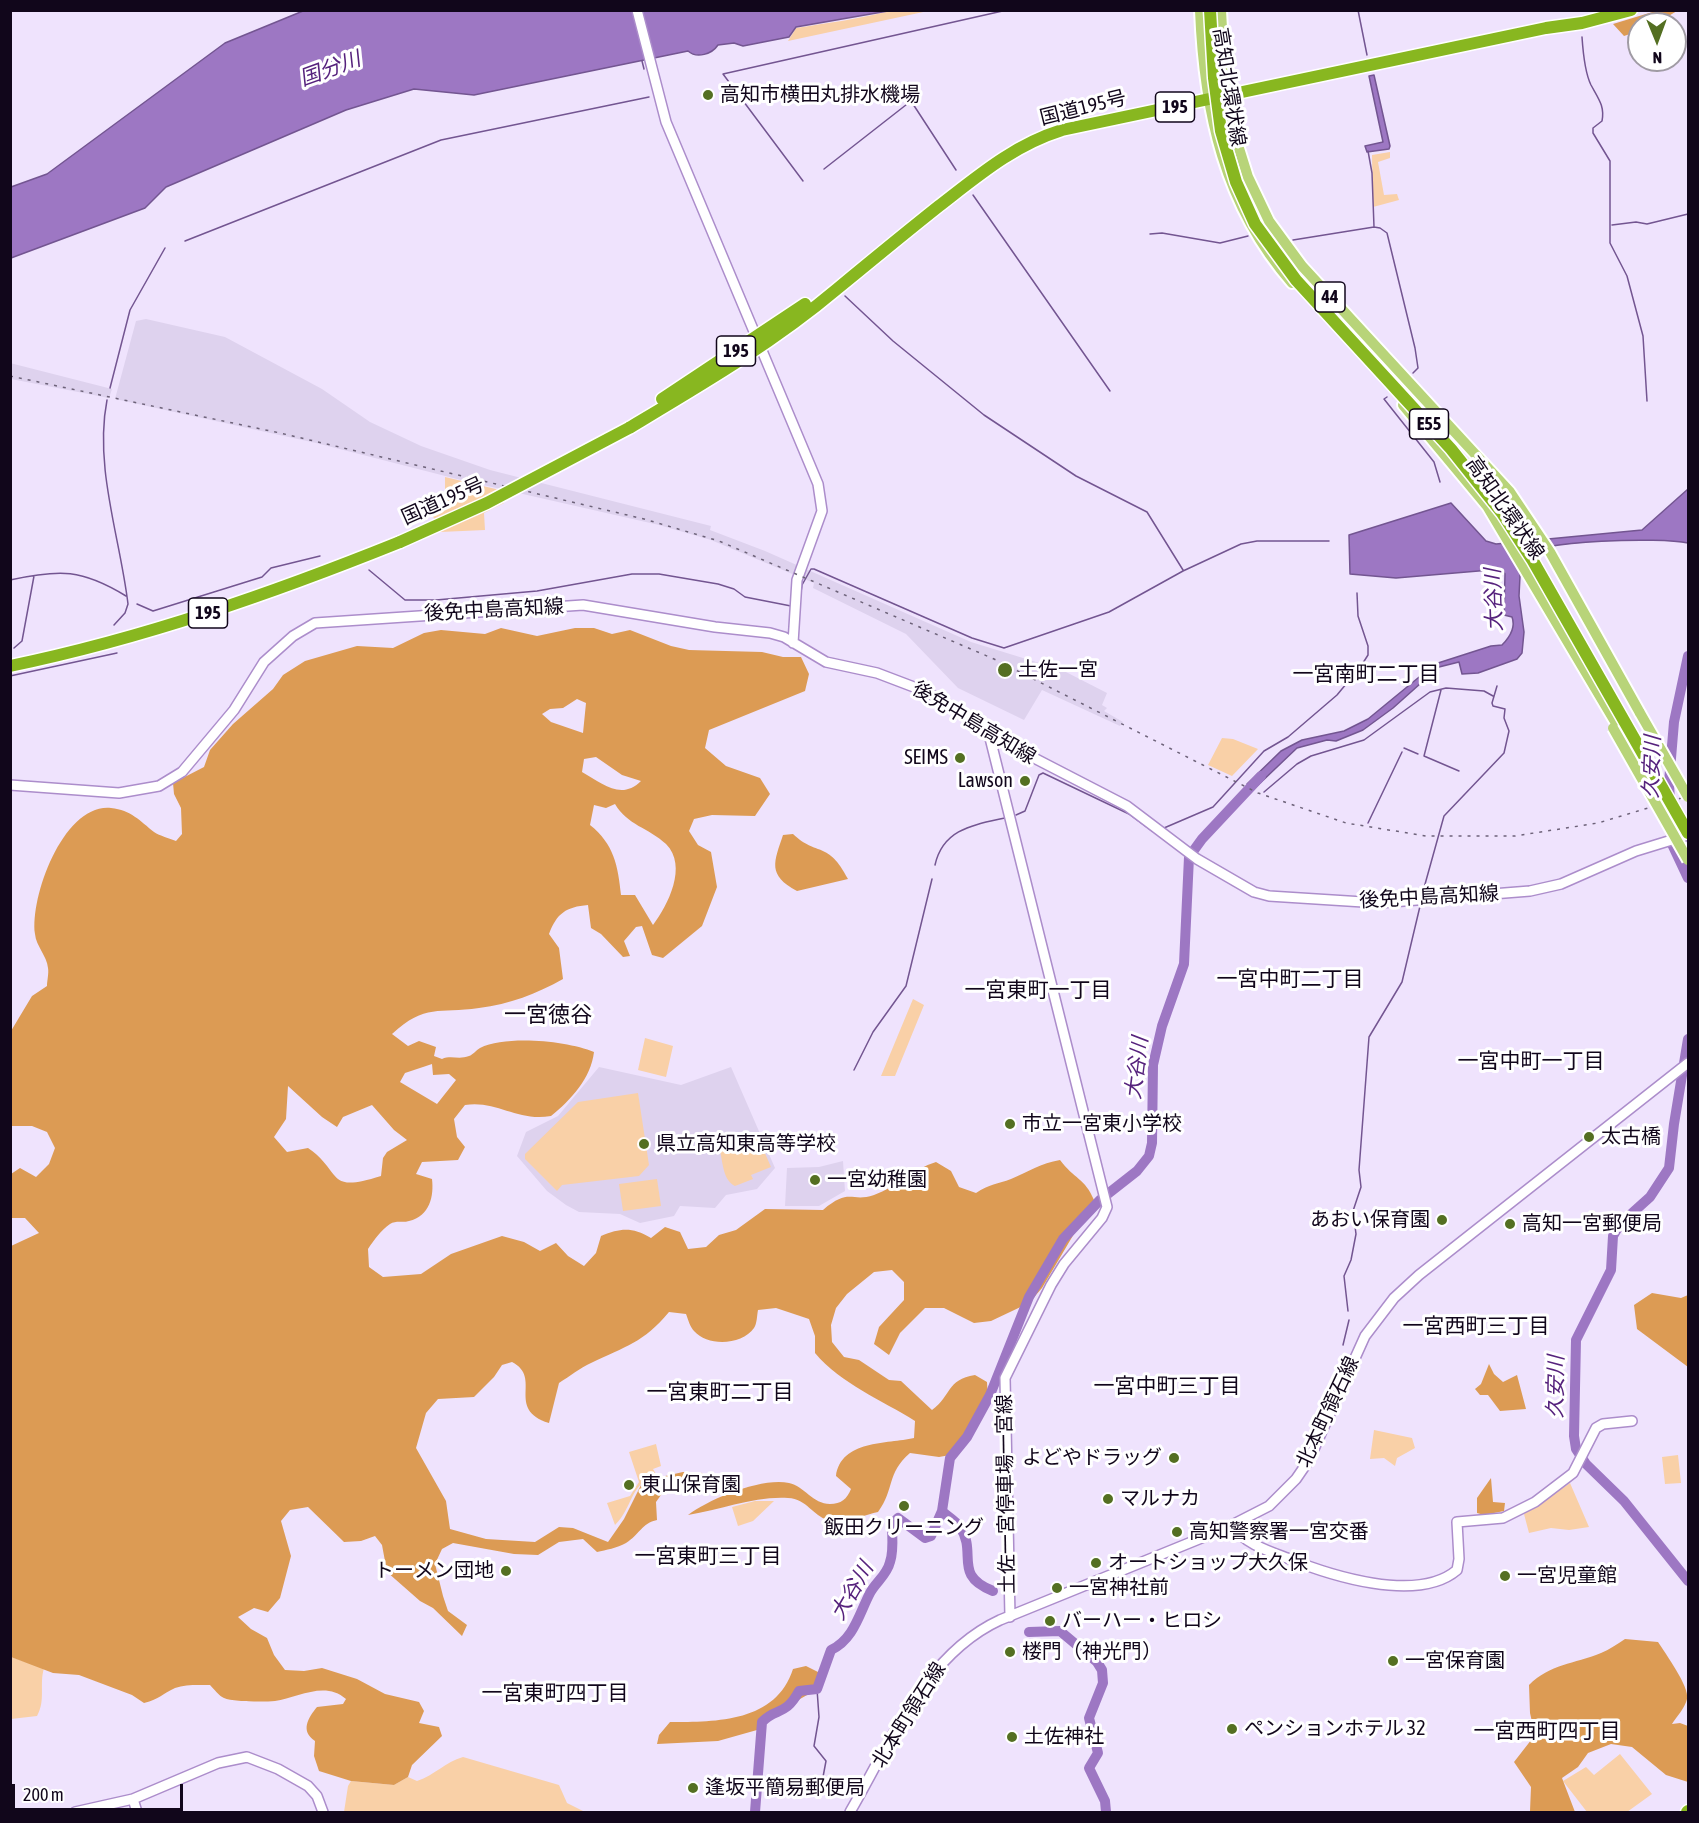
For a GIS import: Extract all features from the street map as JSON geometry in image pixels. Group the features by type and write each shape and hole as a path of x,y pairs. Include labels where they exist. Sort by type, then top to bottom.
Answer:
{"highway":[{"name":"E55","path":"1210,10 1214,78 1221,131 1236,182 1255,224 1296,280 1451,448 1502,513 1533,561 1689,834"},
{"name":"国道195号","path":"1546,28 1570,18 1601,10"},
{"name":"国道195号","path":"10,666 149,632 286,586 399,538 627,425 759,342 834,283 847,279 981,171 1016,149 1062,130 1546,28 1582,23 1631,10"},
{"name":"国道195号","path":"10,660 81,644 191,612 399,538"}],"main road":[{"path":"637,10 666,122 813,470 821,496 822,511 797,580 793,643"},
{"name":"高知北環状線","path":"1200,10 1208,99 1224,168 1244,214 1264,247 1289,280 1465,477 1528,572 1615,727 1689,850"},
{"name":"高知北環状線","path":"1221,10 1227,95 1242,163 1257,198 1278,236 1302,266 1490,468 1550,552 1689,796"},
{"name":"後免中島高知線","path":"10,785 119,794 159,786 182,772 234,710 264,662 293,636 315,623 583,604 715,627 770,633 826,662 877,673 908,683 1043,764 1127,806 1195,857 1254,892 1269,896 1379,903 1544,889 1636,851 1689,834"},
{"name":"44","path":"1642,711 1689,789"},
{"path":"1615,727 1689,860"},
{"name":"土佐一宮停車場一宮線","path":"988,730 1107,1206 1102,1218 1064,1264 1051,1285 1005,1378 1008,1611 1010,1617"},
{"name":"北本町領石線","path":"850,1812 923,1687 941,1661 980,1629 1233,1525 1269,1506 1296,1479 1314,1450 1365,1336 1405,1287 1689,1063"},
{"path":"1233,1525 1239,1534 1267,1550 1350,1581 1424,1585 1457,1570 1459,1559 1457,1522 1503,1518 1519,1511 1566,1480 1578,1463 1593,1430 1598,1426 1632,1421"},
{"path":"75,1812 133,1799 218,1763 247,1757 278,1769 308,1786 317,1796 323,1812"},
{"path":"133,1799 137,1812"}],"shaded area":[{"path":"1659,10 1677,11 1675,12 1652,12"},
{"path":"890,11 928,11 788,41 796,28"},
{"path":"1627,20 1627,35 1624,36 1613,24"},
{"path":"1390,152 1390,158 1378,162 1384,195 1397,194 1399,200 1373,207 1372,155"},
{"path":"146,319 225,337 322,389 370,422 421,446 490,470 711,526 710,530 765,551 971,642 1062,670 1107,693 1102,705 1107,708 1104,711 1123,722 1120,726 1042,690 1024,720 958,688 906,634 813,588 814,583 711,540 659,525 457,479 316,443 115,399 136,321"},
{"path":"10,363 112,389 109,398 11,379"},
{"path":"445,477 504,491 504,503 484,513 485,530 440,532 432,514 445,507"},
{"path":"501,628 537,636 575,628 594,628 612,634 630,630 671,646 689,650 762,652 783,657 801,657 809,674 805,691 709,730 705,748 726,766 760,778 770,794 755,816 712,815 694,819 689,831 698,845 711,852 717,887 702,926 663,958 652,955 642,926 636,927 624,941 630,956 623,957 601,934 591,928 588,905 574,907 559,916 549,934 559,948 563,979 533,994 501,1004 424,1014 404,1024 392,1034 408,1046 419,1041 436,1047 434,1056 442,1059 472,1055 480,1048 492,1044 521,1041 553,1042 594,1052 589,1071 579,1088 551,1116 528,1116 487,1105 465,1105 454,1119 457,1137 465,1147 458,1160 422,1162 416,1174 432,1179 431,1198 426,1210 422,1215 407,1222 392,1223 381,1232 368,1249 369,1267 383,1277 421,1274 451,1254 502,1236 524,1242 540,1251 556,1243 568,1256 584,1266 596,1253 601,1236 621,1230 632,1230 651,1238 665,1227 680,1232 688,1249 706,1247 719,1235 736,1230 765,1209 823,1210 845,1197 866,1197 882,1192 936,1162 951,1171 959,1187 976,1193 1041,1165 1060,1160 1087,1187 1094,1200 1042,1288 1029,1303 991,1321 974,1323 944,1308 925,1308 900,1333 889,1355 874,1344 879,1327 904,1300 904,1282 892,1270 874,1272 847,1294 836,1308 831,1325 832,1342 844,1357 859,1360 889,1380 901,1381 932,1410 959,1380 975,1375 987,1382 988,1400 973,1432 950,1455 939,1457 910,1453 897,1468 887,1496 878,1512 834,1521 823,1518 795,1499 775,1498 750,1501 688,1515 722,1496 765,1483 789,1483 824,1503 840,1502 848,1496 851,1489 836,1476 846,1456 867,1446 914,1438 915,1421 849,1383 815,1353 815,1336 809,1319 776,1308 758,1310 755,1326 749,1334 725,1342 716,1342 700,1336 690,1325 686,1314 669,1312 642,1337 587,1365 559,1383 549,1423 536,1417 529,1410 526,1402 525,1376 521,1369 512,1362 502,1365 494,1377 474,1397 438,1399 426,1413 416,1448 446,1501 450,1529 486,1539 535,1542 559,1527 573,1528 608,1542 624,1519 643,1481 683,1472 703,1473 688,1486 685,1481 671,1481 656,1502 657,1520 644,1526 626,1543 612,1549 597,1552 583,1539 559,1542 538,1555 514,1554 453,1543 442,1549 435,1564 448,1611 467,1625 462,1636 433,1608 420,1601 387,1572 382,1545 375,1536 361,1541 344,1542 308,1507 290,1510 281,1521 291,1556 280,1598 268,1612 254,1608 238,1617 251,1629 267,1638 274,1655 285,1670 304,1671 322,1668 357,1679 385,1694 419,1702 424,1711 419,1723 439,1727 442,1736 412,1765 408,1777 394,1785 351,1781 319,1771 314,1756 315,1741 310,1737 307,1729 308,1720 317,1707 343,1704 346,1699 338,1694 320,1690 275,1701 256,1702 224,1698 210,1685 192,1685 175,1688 144,1703 132,1695 79,1675 53,1673 11,1657 11,1246 39,1233 25,1218 11,1218 11,1174 20,1168 36,1177 49,1164 55,1148 47,1132 32,1126 11,1126 11,1031 32,996 47,986 46,959 35,934 38,898 44,876 54,855 65,836 79,820 94,810 118,809 135,817 156,833 176,841 182,834 181,808 174,794 173,783 204,767 210,750 233,724 273,689 283,675 305,661 357,646 393,648 424,633 441,630 485,634","holes":["577,699 586,703 583,733 551,722 542,714 550,709 563,708","596,757 622,775 641,781 626,790 604,785 582,772 584,759","615,804 632,822 666,844 672,853 676,874 670,896 653,925 635,895 621,895 618,874 610,848 590,825 594,805 606,808","432,1064 433,1075 449,1074 456,1080 437,1104 400,1082 405,1073","288,1086 322,1117 337,1127 343,1117 372,1105 394,1130 407,1140 387,1152 383,1158 381,1176 351,1183 337,1178 308,1148 287,1152 274,1137 286,1119"]},
{"path":"1222,738 1233,739 1258,749 1232,776 1208,765"},
{"path":"793,834 801,841 828,854 841,867 848,879 797,891 787,885 775,867 783,835"},
{"path":"913,999 924,1005 895,1076 881,1076"},
{"path":"645,1038 673,1046 666,1077 638,1070"},
{"name":"県立高知東高等学校","path":"599,1067 681,1085 731,1067 775,1168 757,1189 726,1195 715,1208 680,1206 674,1216 640,1223 620,1214 579,1212 566,1205 547,1191 517,1156 526,1132 558,1116"},
{"path":"638,1093 649,1165 639,1176 562,1185 557,1191 525,1159 525,1154 578,1102"},
{"path":"757,1135 771,1167 751,1175 753,1179 735,1186 728,1180 720,1151"},
{"name":"一宮幼稚園","path":"843,1161 845,1191 819,1206 785,1206 787,1168 819,1167"},
{"path":"657,1179 661,1206 623,1211 619,1184"},
{"path":"1652,1293 1681,1298 1688,1295 1688,1367 1637,1329 1634,1305"},
{"path":"1489,1364 1494,1374 1503,1382 1517,1375 1526,1409 1500,1411 1488,1395 1480,1395 1475,1389 1481,1384"},
{"path":"1374,1430 1412,1438 1415,1448 1397,1458 1395,1466 1384,1458 1370,1459"},
{"path":"656,1444 661,1466 653,1469 656,1474 640,1485 615,1525 607,1503 630,1496 639,1482 629,1452"},
{"path":"1678,1455 1681,1483 1665,1484 1662,1457"},
{"path":"1491,1478 1493,1502 1505,1503 1504,1511 1484,1515 1477,1513 1477,1498"},
{"path":"1570,1483 1589,1527 1569,1530 1551,1528 1529,1533 1524,1514"},
{"path":"755,1501 774,1501 753,1521 738,1526 732,1507"},
{"path":"1625,1639 1658,1642 1685,1687 1686,1702 1672,1724 1680,1723 1688,1726 1688,1782 1666,1775 1632,1747 1611,1744 1588,1753 1578,1767 1562,1778 1575,1812 1527,1812 1530,1811 1531,1787 1514,1762 1535,1735 1530,1713 1529,1685 1545,1673 1601,1653"},
{"path":"11,1657 44,1668 41,1704 37,1716 11,1719"},
{"path":"806,1666 822,1674 816,1690 768,1717 757,1730 718,1741 657,1744 659,1735 670,1722 725,1719 759,1709 773,1700 785,1686 793,1669"},
{"path":"1620,1754 1652,1794 1627,1812 1587,1812 1563,1781 1586,1767 1594,1775"},
{"path":"463,1757 559,1785 567,1803 585,1812 344,1812 348,1786 351,1781 394,1785 408,1777 417,1781"}],"water":[{"name":"国分川","path":"303,11 888,11 796,27 789,37 743,46 734,43 718,45 712,51 700,55 688,51 474,95 414,89 346,110 166,187 145,208 11,258 11,187 47,174 225,43"},
{"path":"1374,75 1390,146 1389,149 1367,152 1365,146 1383,142 1369,76"},
{"path":"1688,489 1688,543 1628,540 1575,543 1552,546 1521,556 1519,596 1524,632 1522,653 1517,659 1478,673 1462,674 1459,662 1439,667 1393,708 1363,730 1336,741 1327,740 1297,748 1255,788 1247,784 1281,751 1302,740 1344,731 1368,719 1435,664 1491,646 1502,645 1511,632 1512,617 1504,615 1505,574 1502,569 1396,578 1350,574 1349,535 1451,503 1486,541 1496,544 1642,530"}],"waterway":[{"path":"803,181 723,74 1007,10"},
{"path":"1358,10 1367,55"},
{"path":"1582,37 1587,75 1603,111 1602,121 1593,128 1593,133 1610,161 1610,243 1627,276 1643,336 1647,401"},
{"path":"642,61 644,69"},
{"path":"185,241 441,140 649,97"},
{"path":"824,169 911,101 956,170"},
{"path":"1368,151 1372,173 1374,227 1387,233 1415,348 1418,368 1413,373"},
{"path":"973,195 1110,391"},
{"path":"1612,225 1636,222 1647,224 1688,214"},
{"path":"1293,240 1374,227"},
{"path":"1150,234 1162,233 1220,243 1248,236"},
{"path":"110,388 130,310 165,248"},
{"path":"845,296 893,341 984,415 1076,476 1147,512 1183,570"},
{"path":"1387,397 1384,399 1434,462 1440,482"},
{"path":"107,400 104,425 106,476 128,604 125,613 114,625"},
{"path":"799,607 802,585 811,569 814,569 972,638 1004,648 1109,612 1183,571 1241,544 1257,541 1329,541"},
{"path":"137,604 153,611 262,577 271,568 320,556"},
{"path":"369,570 405,600 436,600 537,591 632,574 659,574 718,584 734,589 745,597 791,606"},
{"path":"10,580 43,574 70,574 96,581 126,596"},
{"path":"14,648 22,641 34,576"},
{"path":"1164,828 1213,807 1264,751 1288,737 1337,695 1361,666 1368,655 1368,646 1358,616 1357,593"},
{"path":"10,676 117,653"},
{"name":"久安川","path":"1688,656 1674,722 1669,782 1672,844 1688,878"},
{"path":"1422,895 1444,816 1504,753 1509,731 1504,718 1505,709 1493,706 1492,703 1497,686"},
{"path":"1264,792 1297,764 1311,756 1364,740 1430,692 1446,688 1484,691 1493,696"},
{"path":"1441,690 1424,756 1459,771"},
{"path":"1404,748 1418,754"},
{"path":"1368,823 1402,752"},
{"path":"1016,815 1025,811 1039,775 1043,773 1129,814 1152,831"},
{"name":"大谷川","path":"755,1812 762,1722 789,1705 799,1691 817,1689 831,1650 851,1633 870,1593 889,1567 893,1543 892,1524 898,1518 925,1538 931,1536 942,1511 950,1458 967,1437 990,1395 1029,1297 1063,1239 1100,1200 1137,1171 1149,1156 1152,1143 1153,1065 1162,1026 1184,964 1189,857 1202,839 1261,776"},
{"path":"935,865 939,853 952,836 971,826 1005,818"},
{"path":"854,1070 873,1032 906,986 932,879"},
{"path":"1348,1311 1344,1276 1351,1260 1356,1234 1353,1211 1361,1187 1359,1170 1369,1037 1402,982 1421,902"},
{"name":"久安川","path":"1688,1039 1669,1168 1650,1197 1620,1224 1613,1236 1611,1270 1576,1340 1574,1436 1576,1449 1586,1464 1624,1501 1688,1581"},
{"path":"1343,1345 1349,1320"},
{"path":"942,1511 958,1525 965,1537 969,1571 973,1578 993,1591"},
{"path":"1029,1632 1060,1631 1097,1662 1102,1670 1103,1683 1089,1718 1098,1753 1089,1768 1105,1801 1106,1812"},
{"path":"817,1689 819,1717 814,1746 826,1761 823,1777 829,1794"}],"railway":[{"path":"10,376 280,433 644,519 719,541 994,659 1258,793 1346,823 1426,836 1515,836 1598,823 1688,796"}],"place":[{"name":"高知市横田丸排水機場","path":"708,95"},
{"name":"土佐一宮","path":"1005,670"},
{"name":"SEIMS","path":"960,758"},
{"name":"Lawson","path":"1025,781"},
{"name":"市立一宮東小学校","path":"1010,1124"},
{"name":"太古橋","path":"1589,1137"},
{"name":"県立高知東高等学校","path":"644,1144"},
{"name":"一宮幼稚園","path":"815,1180"},
{"name":"あおい保育園","path":"1442,1220"},
{"name":"高知一宮郵便局","path":"1510,1224"},
{"name":"よどやドラッグ","path":"1174,1458"},
{"name":"東山保育園","path":"629,1485"},
{"name":"マルナカ","path":"1108,1499"},
{"name":"飯田クリーニング","path":"904,1506"},
{"name":"高知警察署一宮交番","path":"1177,1532"},
{"name":"オートショップ大久保","path":"1096,1563"},
{"name":"トーメン団地","path":"506,1571"},
{"name":"一宮児童館","path":"1505,1576"},
{"name":"一宮神社前","path":"1057,1588"},
{"name":"バーハー・ヒロシ","path":"1050,1621"},
{"name":"楼門（神光門）","path":"1010,1652"},
{"name":"一宮保育園","path":"1393,1661"},
{"name":"ペンションホテル 32","path":"1232,1729"},
{"name":"土佐神社","path":"1012,1737"},
{"name":"逢坂平簡易郵便局","path":"693,1788"}],"district":[{"name":"一宮南町二丁目","path":"1366,674"},
{"name":"一宮中町二丁目","path":"1290,979"},
{"name":"一宮東町一丁目","path":"1038,990"},
{"name":"一宮徳谷","path":"548,1015"},
{"name":"一宮中町一丁目","path":"1531,1061"},
{"name":"一宮西町三丁目","path":"1476,1326"},
{"name":"一宮中町三丁目","path":"1167,1386"},
{"name":"一宮東町二丁目","path":"720,1392"},
{"name":"一宮東町三丁目","path":"708,1556"},
{"name":"一宮東町四丁目","path":"555,1693"},
{"name":"一宮西町四丁目","path":"1547,1731"}]}
